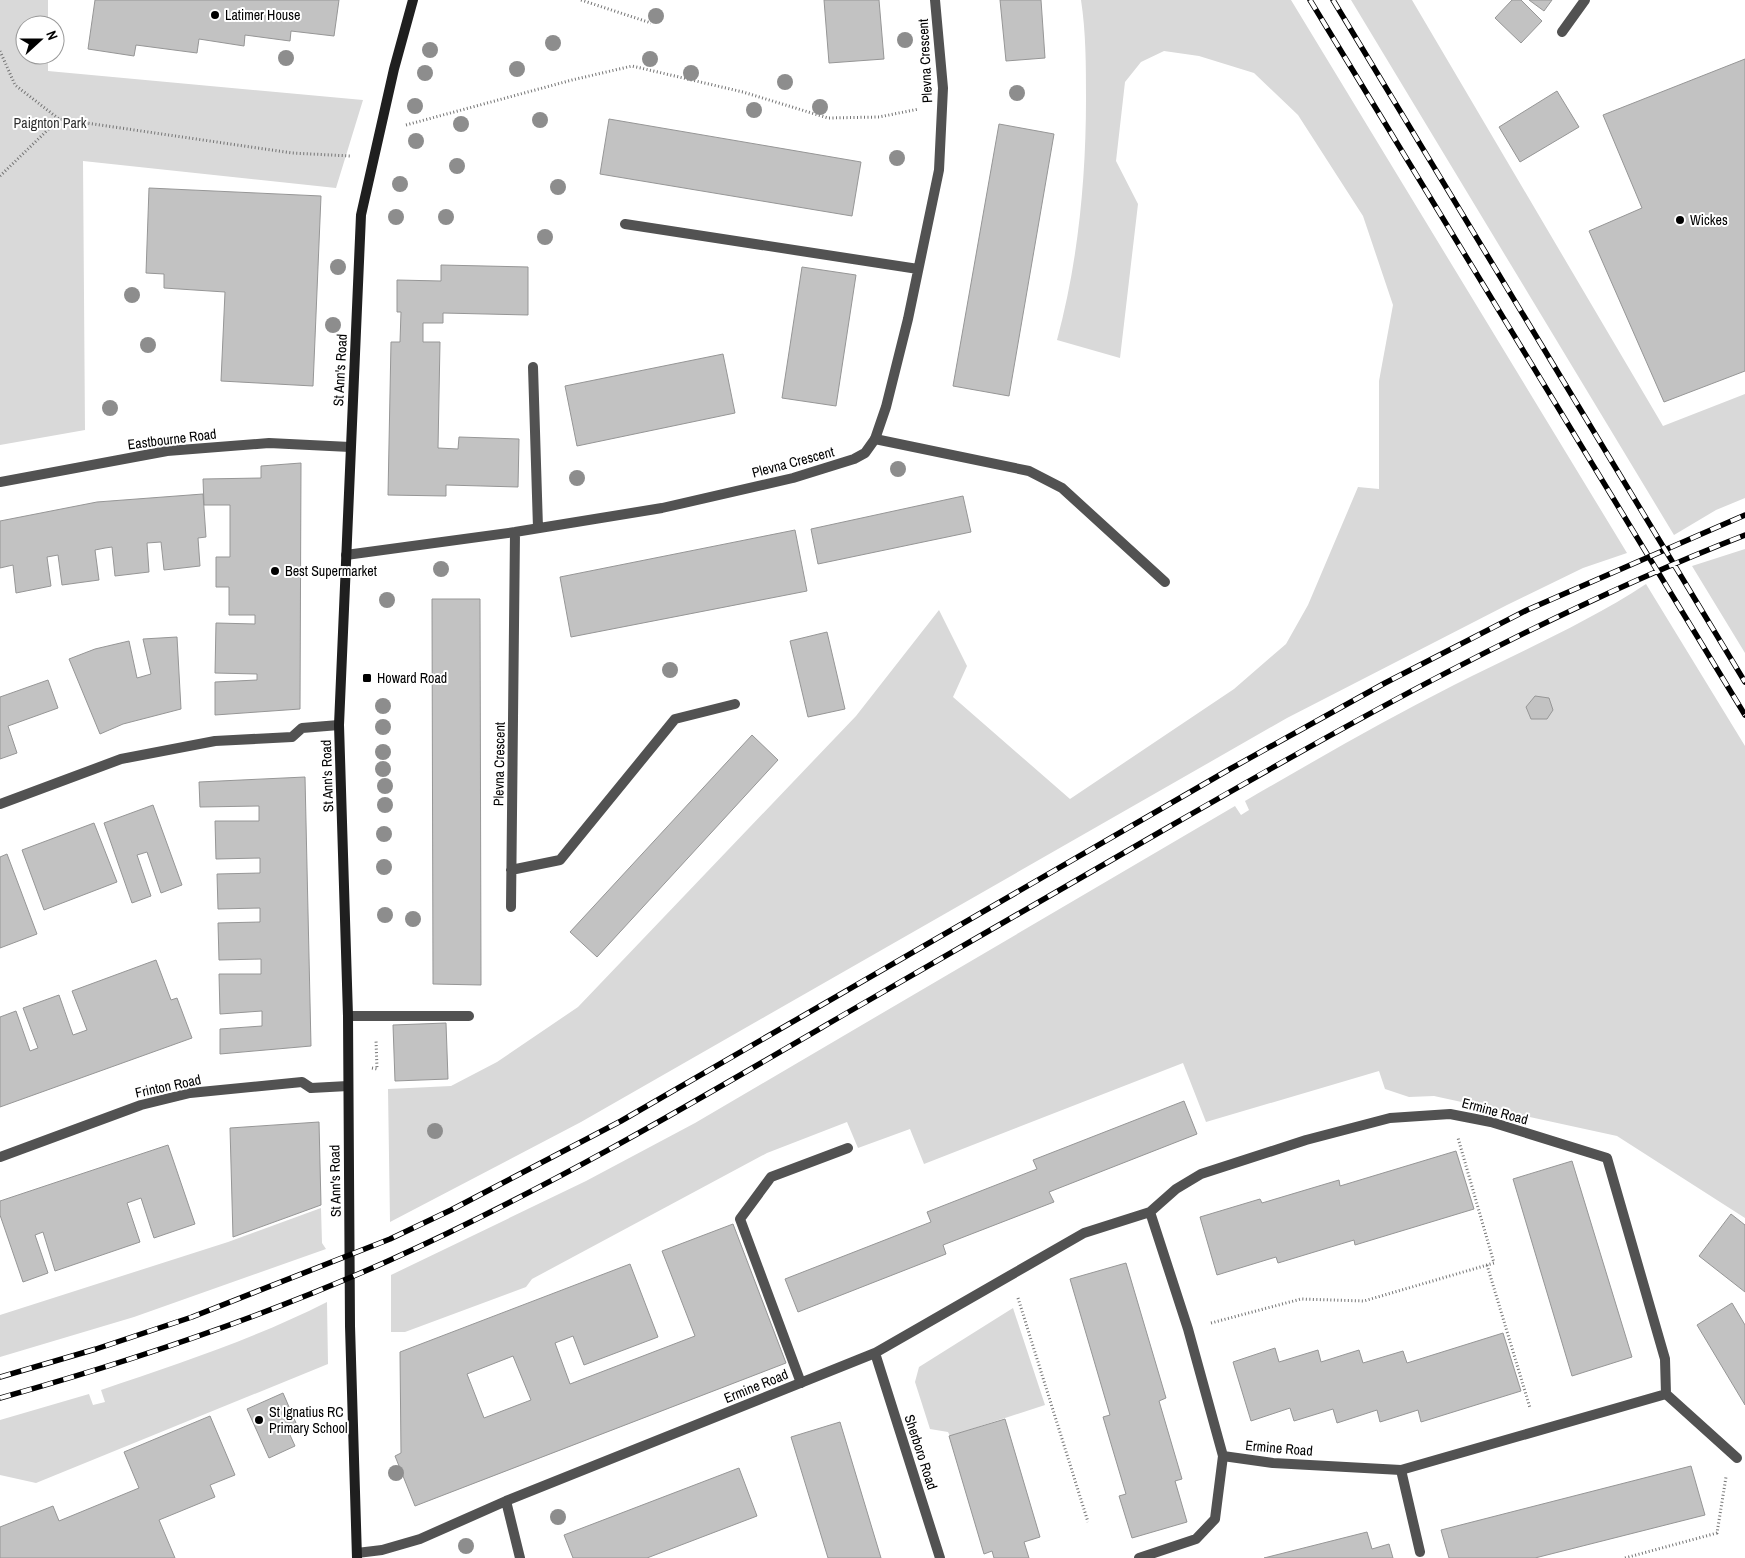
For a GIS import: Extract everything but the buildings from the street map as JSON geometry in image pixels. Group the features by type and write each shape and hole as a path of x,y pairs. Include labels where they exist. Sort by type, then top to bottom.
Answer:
{"main road":[{"name":"St Ann's Road","path":"357,1555 350,1326 348,1016 339,725 361,214 373,157 413,0"}],"street":[{"name":"Plevna Crescent","path":"346,554 515,532 662,508 793,478 854,459 865,453 875,439 903,339 939,170 943,88 935,0"},
{"path":"1562,32 1585,0"},
{"path":"625,224 918,269"},
{"path":"533,367 538,528"},
{"path":"875,439 1029,471 1062,488 1165,582"},
{"name":"Eastbourne Road","path":"0,482 168,451 269,443 350,447"},
{"name":"Plevna Crescent","path":"511,907 515,532"},
{"path":"511,870 560,860 675,719 735,704"},
{"path":"0,804 121,759 215,740 292,737 302,728 339,725"},
{"path":"348,1016 469,1016"},
{"name":"Frinton Road","path":"0,1157 141,1105 190,1093 302,1082 311,1088 348,1086"},
{"name":"Ermine Road","path":"357,1555 406,1544 506,1501 875,1353 1084,1233 1150,1212 1176,1189 1210,1171 1306,1140 1390,1118 1450,1114 1491,1122 1607,1158 1665,1359 1666,1394 1401,1470 1272,1463 1223,1456"},
{"path":"802,1383 740,1219 771,1177 848,1148"},
{"path":"1139,1558 1196,1539 1215,1519 1223,1456 1188,1329 1150,1212"},
{"name":"Sherboro Road","path":"875,1353 940,1558"},
{"path":"1666,1394 1734,1455"},
{"path":"1401,1470 1420,1552"},
{"path":"506,1501 520,1558"}],"path":[{"path":"581,0 651,23"},
{"path":"0,51 15,84 59,119 292,153 373,157"},
{"path":"379,133 572,80 632,66 743,92 828,118 879,117 942,105"},
{"path":"0,176 59,119"},
{"path":"1188,1329 1301,1299 1364,1301 1494,1262 1450,1114"},
{"path":"1487,1265 1537,1430"},
{"path":"1011,1276 1088,1522"},
{"path":"1625,1558 1717,1533 1734,1455"}],"green space":[{"name":"Paignton Park","path":"0,0 48,0 48,15 15,15 15,65 48,65 48,71 363,100 336,188 83,161 85,430 0,445"},
{"path":"1081,0 1291,0 1627,553 1583,568 1287,718 581,1122 390,1222 388,1089 451,1086 497,1062 578,1007 856,716 939,610 967,666 953,697 1070,799 1234,689 1286,644 1308,605 1358,487 1379,489 1379,381 1393,305 1363,216 1298,115 1254,73 1199,56 1164,51 1141,62 1125,82 1116,161 1138,204 1120,358 1057,340 1075,251 1082,190 1086,129 1086,74"},
{"path":"1351,0 1412,0 1663,426 1745,394 1745,498 1716,510 1674,535"},
{"path":"1745,549 1745,653 1692,566"},
{"path":"1646,584 1745,746 1745,1218 1617,1136 1434,1096 1409,1097 1385,1089 1379,1071 1206,1122 1183,1063 924,1164 910,1129 858,1148 847,1122 767,1153 532,1279 526,1287 405,1332 391,1332 391,1275 586,1181 695,1123 1235,806 1241,815 1249,810 1245,801 1323,756 1427,699 1576,625"},
{"path":"321,1208 322,1243 326,1249 134,1317 0,1357 0,1315 228,1242"},
{"path":"327,1302 328,1364 36,1483 0,1475 0,1420 89,1394 93,1405 105,1402 101,1390 244,1339"},
{"path":"1013,1308 1045,1405 950,1436 948,1432 930,1429 915,1382 919,1367"}],"railway":[{"path":"1310,0 1745,715"},
{"path":"1333,0 1745,682"},
{"path":"0,1377 96,1349 192,1317 390,1239 451,1210 621,1121 1230,769 1385,683 1527,610 1745,515"},
{"path":"0,1398 99,1369 197,1337 293,1301 447,1234 563,1175 677,1112 1231,791 1374,711 1520,635 1669,566 1745,535"}],"place":[{"name":"Latimer House","path":"215,15"},
{"name":"Wickes","path":"1680,220"},
{"name":"Best Supermarket","path":"275,571"},
{"name":"Howard Road","path":"367,678"},
{"name":"St Ignatius RC Primary School","path":"259,1420"}]}
